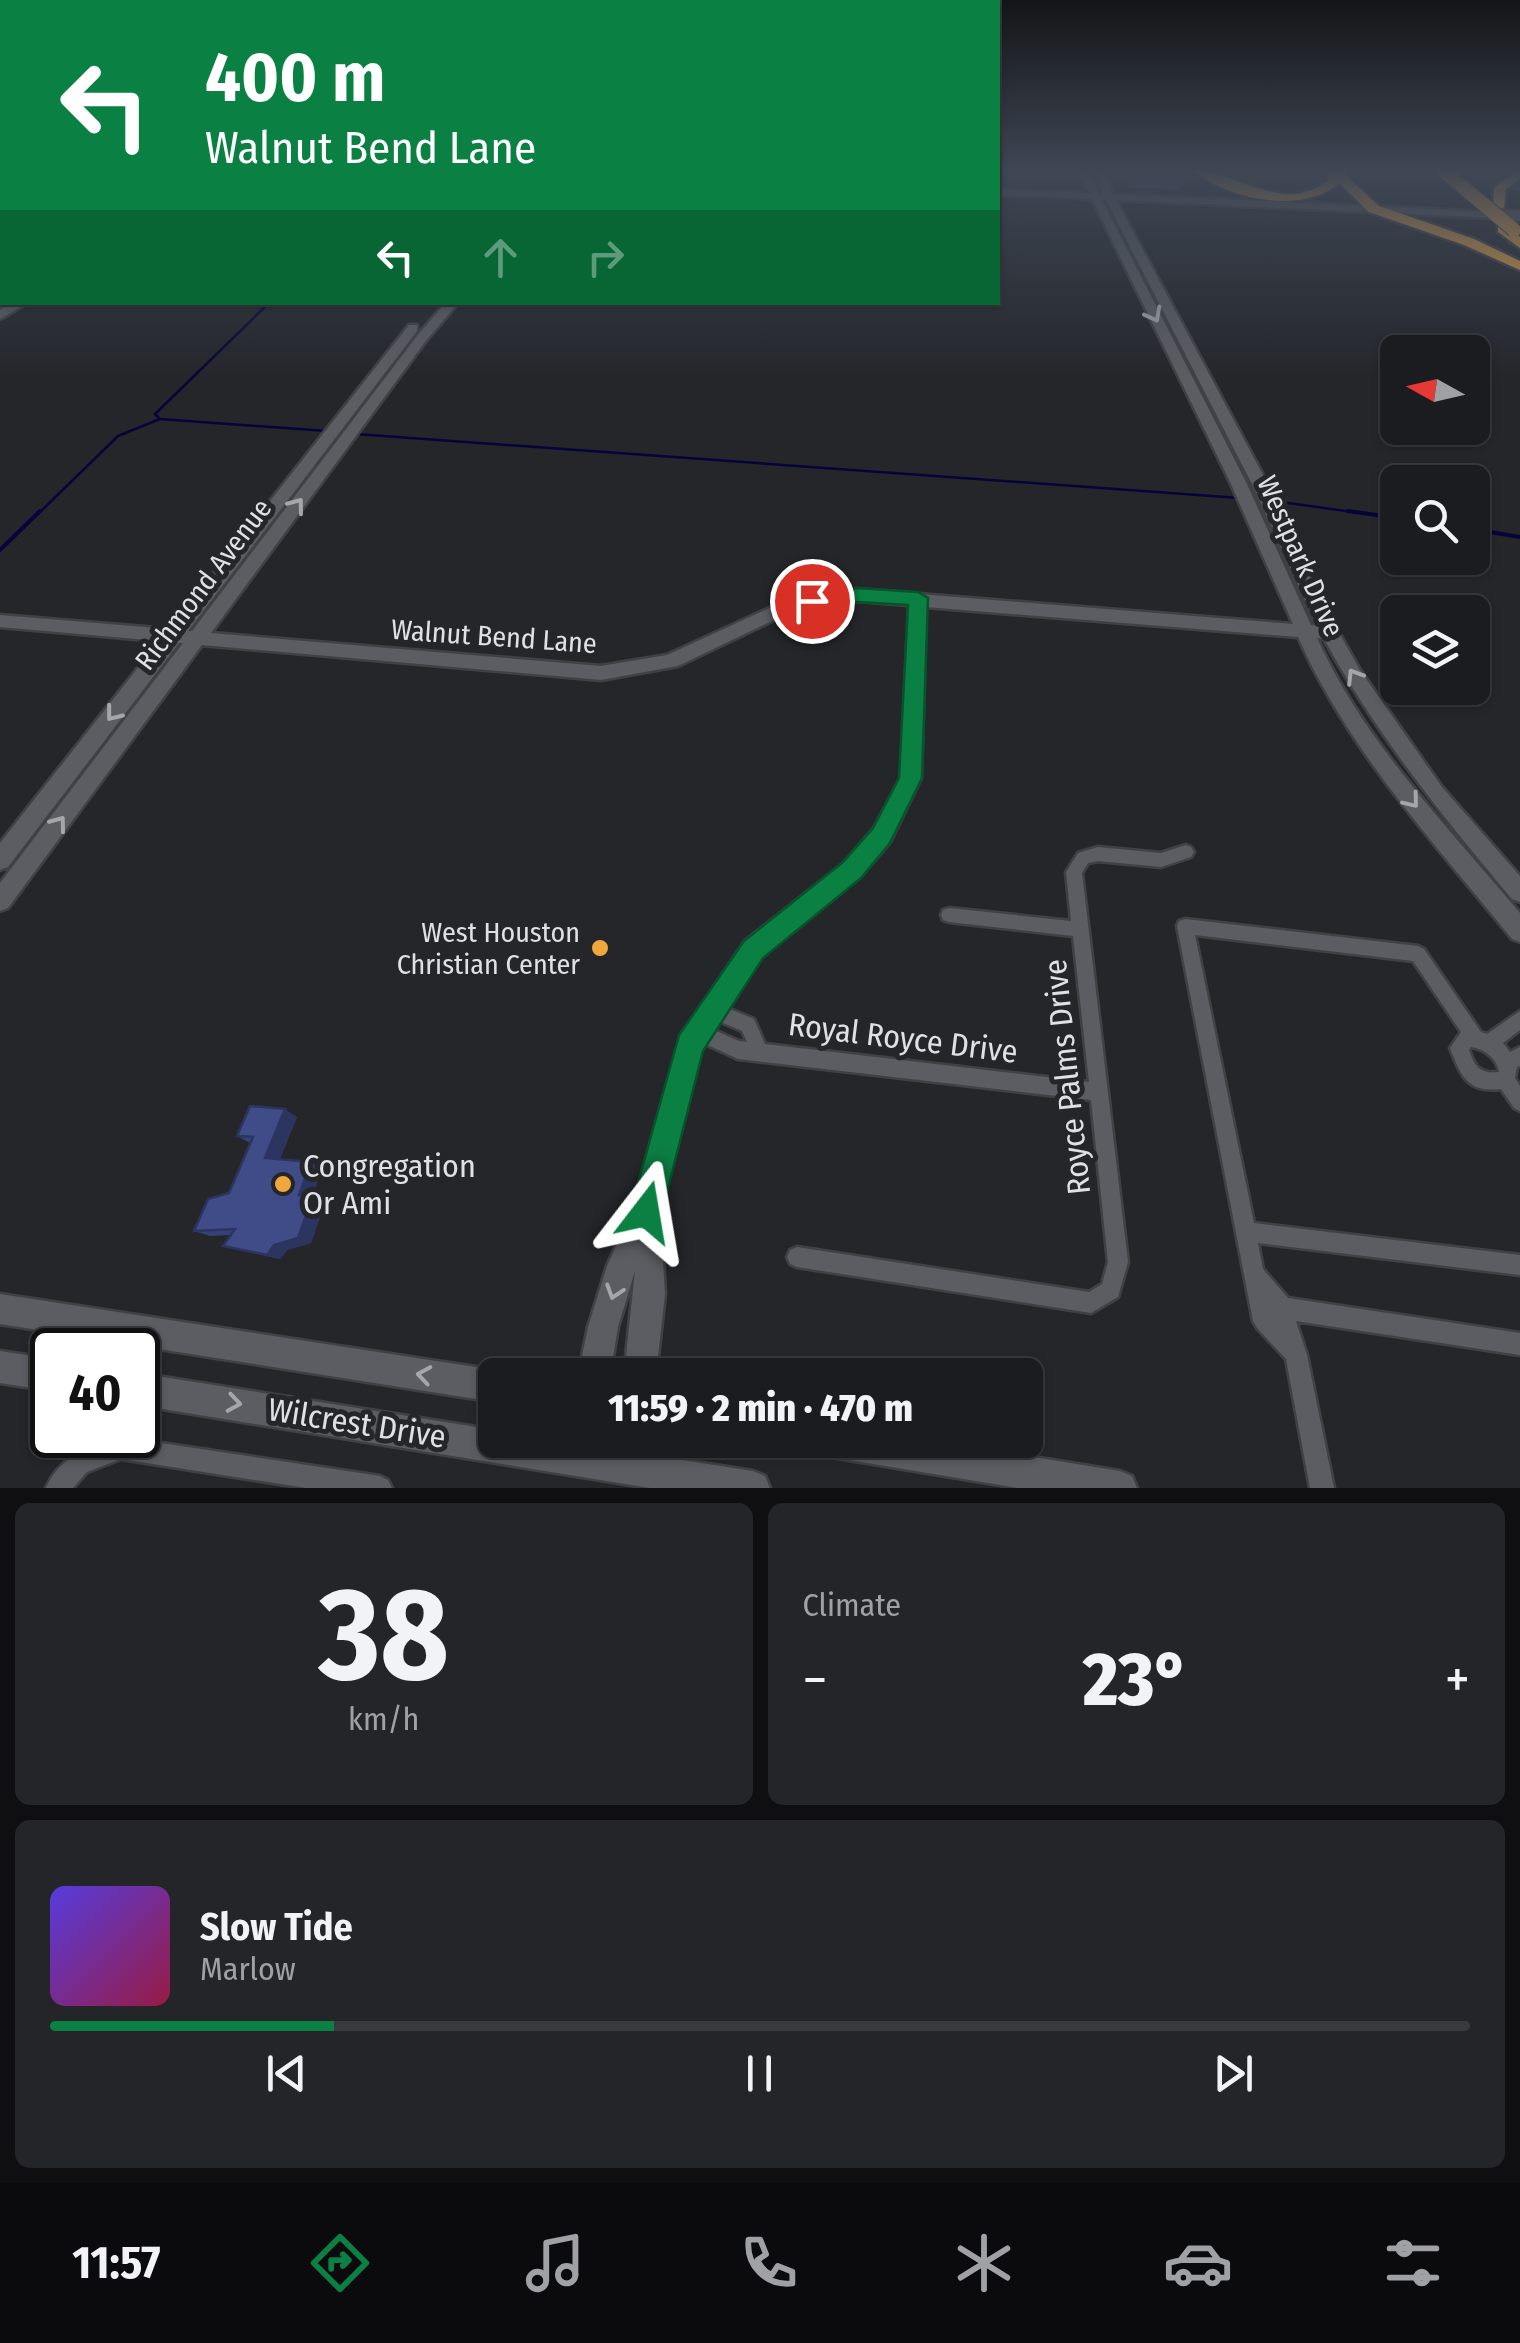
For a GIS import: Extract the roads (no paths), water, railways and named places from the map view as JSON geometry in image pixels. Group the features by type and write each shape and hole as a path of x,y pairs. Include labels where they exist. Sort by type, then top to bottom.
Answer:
{"highway":[{"path":"1463,240 1520,266"}],"main road":[{"name":"Westpark Drive","path":"1123,240 1324,674 1370,744 1520,932"},
{"name":"Westpark Drive","path":"1126,240 1262,488 1328,634 1396,742 1520,892"},
{"name":"Richmond Avenue","path":"0,901 385,388 434,305"},
{"name":"Richmond Avenue","path":"0,860 366,387 450,305"},
{"path":"366,387 385,388"},
{"path":"250,536 272,538"},
{"name":"Walnut Bend Lane","path":"0,621 601,673 671,661 791,605 857,595 1328,634"},
{"path":"597,1358 622,1266 646,1212 690,1045 753,950 852,870 872,847 910,778 918,598"},
{"path":"1370,744 1396,742"},
{"path":"57,786 84,790"},
{"path":"1464,863 1490,858"},
{"path":"643,1358 653,1258 646,1212"},
{"name":"Wilcrest Drive","path":"0,1309 478,1383"},
{"path":"0,1368 30,1373"},
{"name":"Wilcrest Drive","path":"160,1391 478,1431"},
{"name":"Wilcrest Drive","path":"642,1458 753,1488"},
{"path":"936,1458 1120,1488"}],"street":[{"name":"Royce Palms Drive","path":"1111,1290 1118,1262 1074,872 1083,858 1098,854 1161,860 1186,852"},
{"path":"949,915 1081,930"},
{"path":"1296,1355 1264,1321 1185,926 1418,954 1483,1041 1510,1066 1520,1102"},
{"name":"Royal Royce Drive","path":"713,1010 748,1025 759,1050"},
{"path":"1510,1066 1485,1082 1462,1063 1461,1042 1483,1041 1520,1019"},
{"name":"Royal Royce Drive","path":"698,1032 738,1050 1099,1092"},
{"path":"1246,1232 1520,1265"},
{"path":"797,1257 1091,1303 1111,1290"},
{"path":"1254,1274 1282,1308 1296,1355 1322,1488"},
{"path":"1282,1308 1520,1344"},
{"path":"58,1488 79,1464 121,1448 292,1482 380,1488"}],"waterway":[{"path":"160,419 155,414 267,305"},
{"path":"38,514 118,436 160,419"},
{"path":"160,419 327,431"},
{"path":"356,434 1239,498"},
{"path":"1274,501 1367,514"},
{"path":"0,550 40,511"},
{"path":"1348,511 1380,515"},
{"path":"1490,532 1520,537"}],"place":[{"name":"West Houston Christian Center","path":"600,948"},
{"name":"Congregation Or Ami","path":"283,1184"}]}
